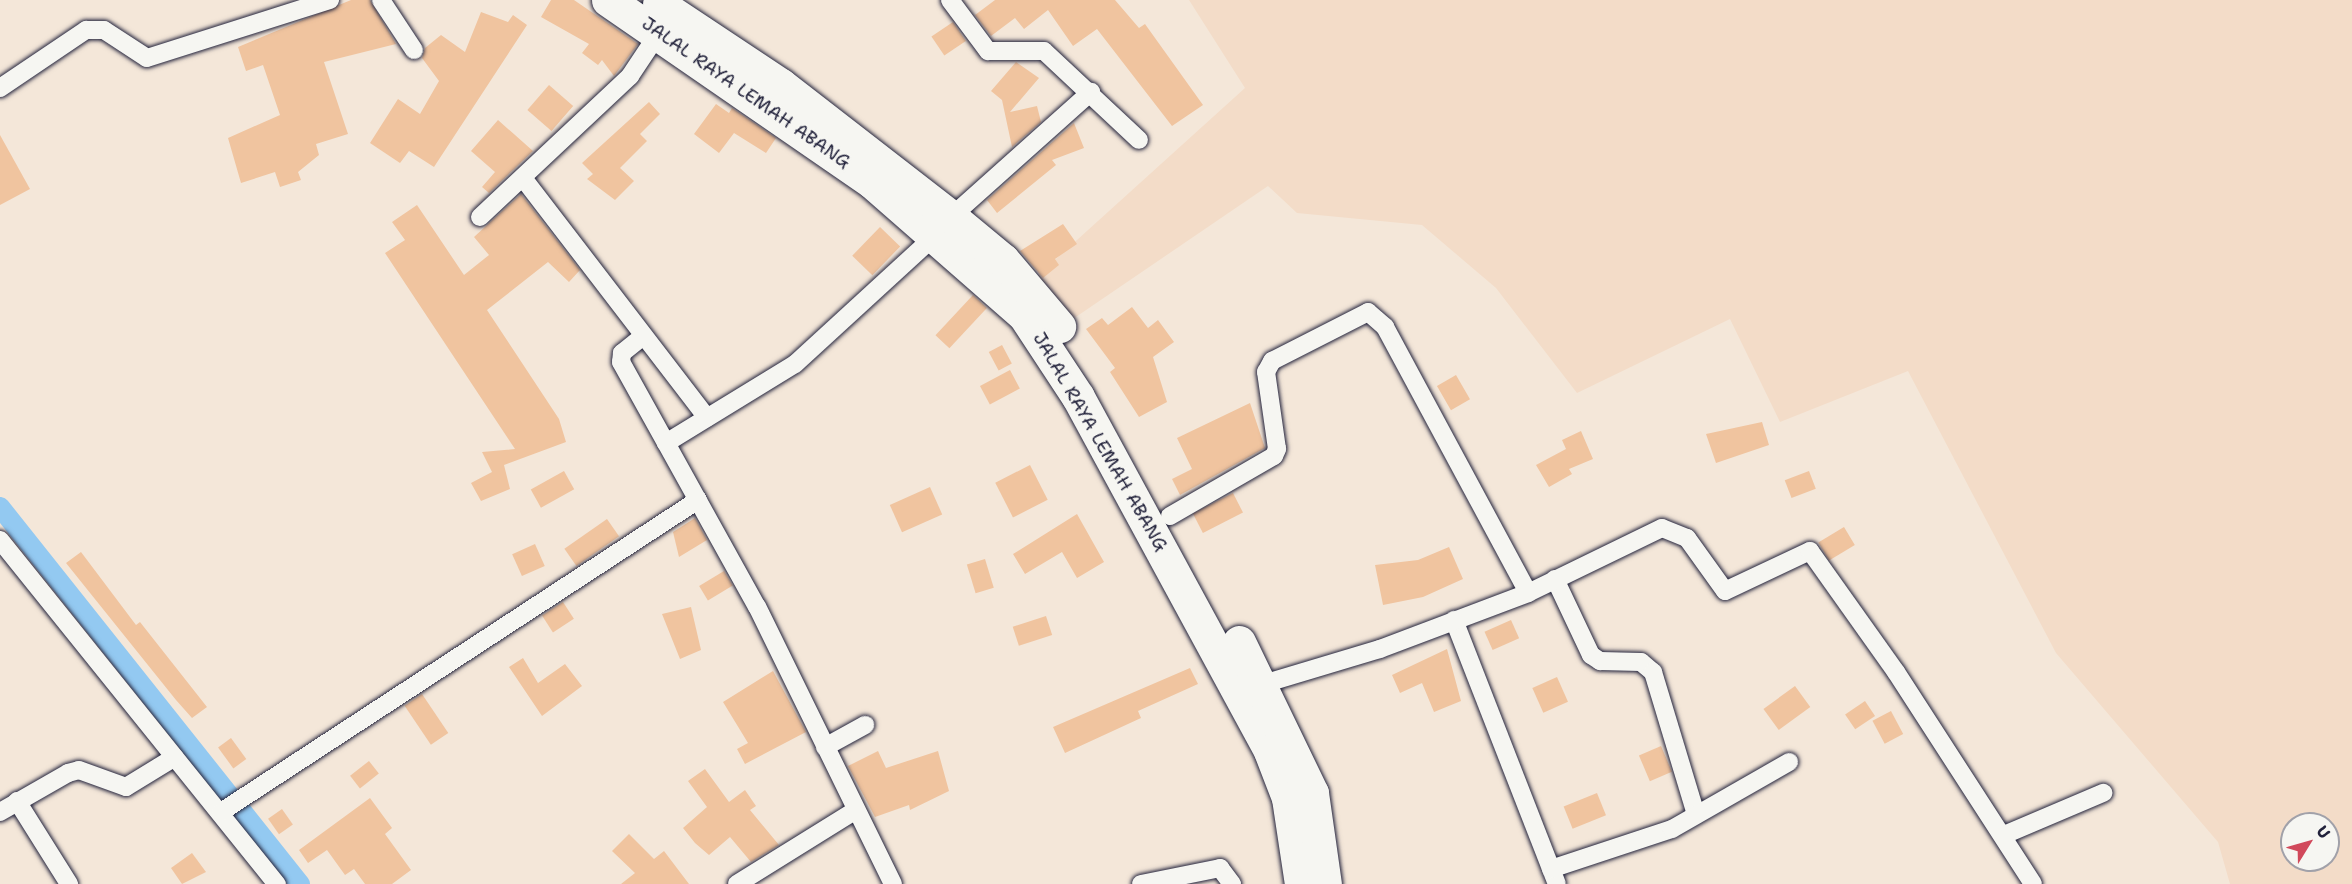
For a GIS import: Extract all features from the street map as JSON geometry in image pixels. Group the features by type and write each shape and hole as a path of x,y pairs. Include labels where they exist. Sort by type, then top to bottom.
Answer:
{"highway":[{"name":"JALAL RAYA LEMAH ABANG","path":"608,0 657,8 815,140 944,226 1041,300 1170,516 1263,684 1312,793 1325,884"},
{"name":"JALAL RAYA LEMAH ABANG","path":"944,226 1024,315 1078,397 1270,751 1288,798 1301,884"}],"street":[{"path":"0,88 86,30 104,30 147,58 330,0"},
{"path":"381,0 414,50"},
{"path":"950,0 988,51 1044,51 1091,92 1139,140"},
{"path":"480,217 630,76 657,8"},
{"path":"666,443 795,364 1091,92"},
{"path":"523,178 642,337 707,418"},
{"path":"1170,516 1274,456 1277,449 1266,372 1272,361 1368,312 1385,327 1528,593"},
{"path":"642,337 622,352 621,362 698,500 893,884"},
{"path":"225,809 698,500"},
{"path":"1263,684 1380,650 1528,593 1662,528 1687,538 1725,591 1798,552 1815,553 2004,835 2032,884"},
{"path":"0,540 176,757 225,809 277,884"},
{"path":"1555,579 1591,655 1600,661 1641,662 1653,672 1696,814"},
{"path":"1454,620 1554,877 1672,829 1789,762"},
{"path":"825,747 865,725"},
{"path":"0,812 79,770 126,787 176,757"},
{"path":"2004,835 2103,793"},
{"path":"17,801 69,884"},
{"path":"737,884 856,810"},
{"path":"1141,884 1220,868 1232,884"}],"shaded area":[{"path":"1189,0 2352,0 2352,884 2230,884 2218,842 2056,653 1908,371 1780,422 1730,319 1577,393 1496,288 1422,225 1297,213 1268,186 1067,323 1035,278 1245,88"}],"building":[{"path":"351,0 370,0 396,44 324,62 348,134 316,144 319,155 298,172 301,180 280,187 275,172 241,183 228,138 280,115 263,65 246,71 238,47"},
{"path":"551,0 574,0 638,44 614,76 602,60 598,65 582,53 589,44 541,17"},
{"path":"995,0 1115,0 1139,28 1145,24 1203,105 1172,126 1097,29 1073,46 1048,10 1024,29 1015,18 991,36 975,15"},
{"path":"481,12 508,22 513,15 527,25 434,167 409,151 400,163 370,143 398,99 420,114 439,81 422,58 425,48 441,35 465,52"},
{"path":"953,22 966,41 944,56 931,37"},
{"path":"1016,62 1039,78 1010,112 1037,106 1041,122 1012,147 1002,100 991,91"},
{"path":"549,85 573,106 552,131 527,110"},
{"path":"649,102 660,114 640,134 647,141 620,168 634,181 615,200 587,179 593,174 582,163"},
{"path":"716,104 729,113 732,108 776,138 766,153 734,133 719,153 694,134"},
{"path":"498,120 533,151 489,193 482,187 495,172 471,151"},
{"path":"1074,123 1084,148 1052,160 1056,165 997,213 987,200"},
{"path":"0,135 30,189 0,205"},
{"path":"521,194 580,270 569,282 548,262 487,310 559,419 566,442 504,465 510,489 481,501 471,483 492,472 482,452 515,449 385,253 405,240 392,222 417,205 464,275 489,255 474,237"},
{"path":"1063,224 1077,244 1055,259 1059,265 1043,278 1020,251"},
{"path":"880,227 900,246 872,275 852,256"},
{"path":"973,295 987,308 949,348 935,335"},
{"path":"1132,307 1148,328 1158,320 1174,342 1153,357 1167,402 1139,417 1110,372 1115,368 1086,329 1102,318 1108,325"},
{"path":"1002,345 1012,364 999,371 989,352"},
{"path":"1010,370 1020,389 990,405 980,386"},
{"path":"1456,375 1470,399 1451,410 1437,386"},
{"path":"1250,403 1265,448 1180,495 1172,479 1192,469 1177,438"},
{"path":"1762,422 1769,445 1716,463 1706,434"},
{"path":"1581,431 1593,459 1569,469 1572,474 1549,487 1536,465 1566,449 1562,440"},
{"path":"1030,465 1048,500 1013,517 995,483"},
{"path":"564,471 574,489 541,508 531,489"},
{"path":"1809,471 1816,489 1792,498 1785,480"},
{"path":"930,487 942,514 902,532 890,505"},
{"path":"1233,493 1243,513 1203,533 1193,513"},
{"path":"1077,514 1104,562 1077,578 1062,552 1025,574 1013,554"},
{"path":"695,518 707,540 679,557 673,532"},
{"path":"607,519 619,536 576,566 564,549"},
{"path":"1844,527 1855,545 1829,560 1818,542"},
{"path":"535,544 545,566 522,576 512,554"},
{"path":"1449,547 1463,579 1423,597 1383,605 1375,565 1418,560"},
{"path":"81,552 136,625 140,622 207,707 192,718 176,700 66,563"},
{"path":"985,559 994,588 976,593 967,565"},
{"path":"724,571 733,586 708,601 699,586"},
{"path":"563,602 574,619 553,632 542,616"},
{"path":"691,607 701,650 680,659 662,614"},
{"path":"1046,616 1052,635 1019,646 1013,627"},
{"path":"1511,620 1519,638 1493,650 1485,632"},
{"path":"1447,649 1461,701 1434,712 1422,683 1400,693 1392,675"},
{"path":"523,658 538,683 565,664 582,686 542,716 509,667"},
{"path":"1190,668 1198,684 1138,711 1141,718 1065,753 1053,727"},
{"path":"773,671 806,732 745,764 737,749 748,743 723,702"},
{"path":"1557,677 1568,702 1543,713 1532,688"},
{"path":"1795,686 1810,707 1779,730 1763,709"},
{"path":"422,694 448,733 431,745 405,706"},
{"path":"1865,701 1875,716 1855,729 1845,714"},
{"path":"1891,711 1903,734 1885,744 1872,721"},
{"path":"231,738 246,759 233,768 218,747"},
{"path":"1661,746 1672,772 1650,781 1639,755"},
{"path":"878,751 886,768 938,751 949,791 910,810 909,805 875,817 848,766"},
{"path":"369,761 379,774 360,788 350,776"},
{"path":"705,769 729,802 745,790 756,806 750,810 779,845 751,862 730,837 709,855 695,843 683,828 707,807 688,781"},
{"path":"1597,793 1606,815 1573,829 1564,806"},
{"path":"370,798 392,828 385,834 411,870 392,884 365,884 354,869 345,875 327,850 308,863 299,850"},
{"path":"282,809 293,825 279,834 268,819"},
{"path":"629,834 654,859 664,851 689,884 621,884 635,873 612,851"},
{"path":"192,853 206,872 182,884 171,868"}],"waterway":[{"path":"0,507 300,884"}]}
